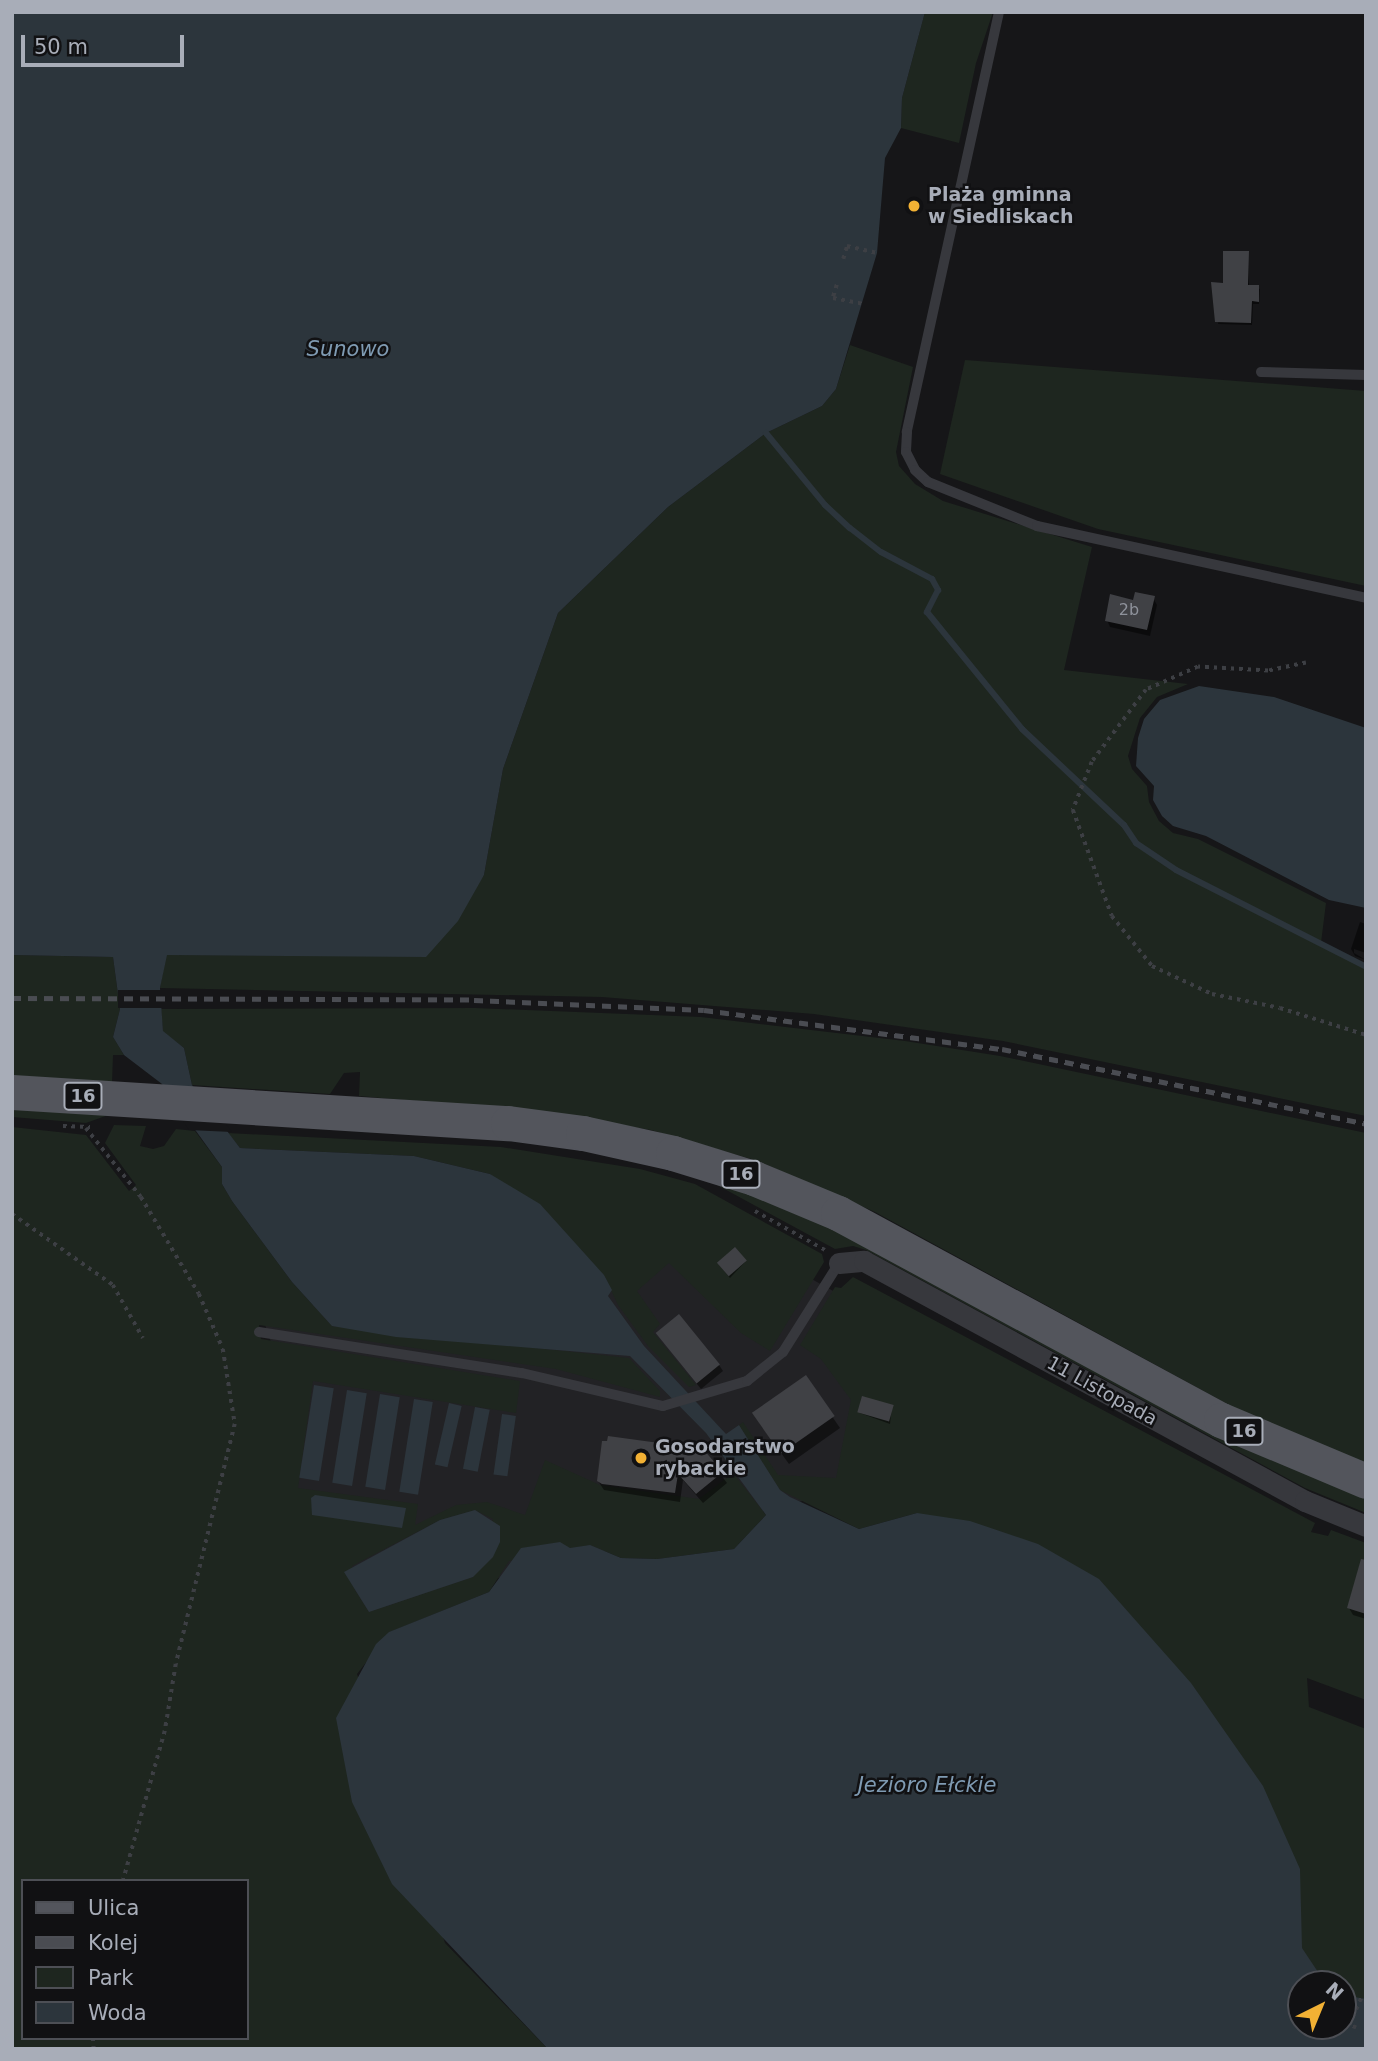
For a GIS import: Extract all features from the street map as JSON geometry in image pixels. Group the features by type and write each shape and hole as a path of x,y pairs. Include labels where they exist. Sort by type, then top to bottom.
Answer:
{"main road":[{"name":"16","path":"12,1091 313,1110 566,1130 673,1153 754,1178 877,1233 1221,1420 1366,1481"}],"street":[{"name":"11 Listopada","path":"839,1263 864,1261 1283,1489 1366,1526"}],"lane":[{"path":"999,12 907,432 906,452 915,470 928,482 1037,526 1366,598"},
{"path":"1261,373 1366,375"},
{"path":"258,1332 522,1373 663,1406 747,1381 783,1352 839,1263"}],"path":[{"path":"844,259 847,246 877,253"},
{"path":"837,285 832,298 863,304"},
{"path":"1306,663 1268,671 1198,667 1146,690 1092,762 1073,810 1112,916 1152,966 1212,994 1280,1008 1366,1035"},
{"path":"86,1128 141,1198 199,1294 223,1349 235,1423 176,1664 165,1731 124,1879"},
{"path":"749,1208 831,1254 839,1263"},
{"path":"12,1214 113,1285 143,1338"},
{"path":"1357,2007 1361,1998"}],"shaded area":[{"path":"675,1203 1083,1430 478,1583 365,1622 262,1535 282,1374 263,1319"}],"green space":[{"path":"925,12 993,12 976,63 959,143 901,128 902,98"},
{"path":"850,345 913,367 896,452 899,466 915,484 943,501 1092,547 1064,670 1188,684 1157,697 1140,718 1128,756 1132,769 1147,786 1149,802 1159,821 1173,833 1198,839 1326,903 1321,943 1366,964 1366,1116 1003,1041 814,1014 602,997 160,988 166,955 426,956 484,875 503,769 558,613 668,507 766,433 822,406 836,389"},
{"path":"965,360 1366,391 1366,586 1098,529 940,474"},
{"path":"12,955 113,957 120,1009 113,1037 124,1055 113,1055 112,1083 12,1077"},
{"path":"475,1008 701,1017 905,1041 1000,1056 1366,1133 1366,1466 1266,1425 875,1212 758,1161 651,1130 531,1111 359,1096 360,1072 344,1073 330,1094 192,1085 184,1048 163,1032 161,1009"},
{"path":"12,1106 114,1113 86,1123 12,1117"},
{"path":"114,1125 146,1126 140,1146 153,1149 164,1146 176,1129 195,1131 222,1167 222,1184 232,1201 292,1282 332,1326 629,1358 660,1391 660,1397 556,1369 259,1325 261,1339 520,1381 516,1413 313,1381 298,1488 418,1504 415,1525 456,1505 487,1502 525,1515 545,1460 600,1485 699,1499 733,1473 766,1515 734,1549 657,1559 621,1558 590,1545 509,1561 489,1592 390,1632 357,1674 445,1943 548,2049 12,2049 12,1127 86,1135 129,1191 136,1185 105,1143","holes":["475,1510 493,1519 473,1577 369,1612 355,1590 352,1566 440,1520"]},
{"path":"228,1133 501,1147 640,1169 695,1184 822,1254 824,1262 770,1351 741,1333 669,1263 637,1291 660,1324 653,1332 696,1385 689,1387 648,1346 618,1305 604,1275 490,1174 414,1156 240,1148"},
{"path":"706,1179 803,1211 1366,1496 1366,1513 1305,1488 866,1250 853,1246 835,1249"},
{"path":"853,1277 1315,1523 1311,1532 1328,1536 1331,1530 1366,1543 1366,1700 1307,1678 1309,1707 1366,1729 1366,2036 1357,2032 1357,1970 1290,1970 917,1513 859,1529 780,1490 739,1425 743,1422 778,1475 836,1478 851,1400 821,1359 800,1345 835,1287 841,1288"}],"water":[{"path":"12,12 925,12 902,98 901,128 885,158 877,253 836,389 822,406 766,433 668,507 558,613 503,769 484,875 458,921 426,957 167,955 160,988 163,1031 184,1048 192,1085 240,1148 414,1156 490,1174 540,1204 604,1275 612,1290 608,1296 644,1346 726,1434 739,1425 780,1490 790,1497 859,1529 917,1513 970,1521 1038,1544 1099,1579 1191,1683 1263,1786 1300,1869 1302,1948 1317,1970 1287,1970 1287,2040 1357,2040 1357,1997 1366,1999 1366,2049 548,2049 392,1884 352,1802 336,1718 376,1644 389,1632 489,1592 521,1548 560,1542 570,1548 590,1545 621,1558 657,1559 734,1549 766,1515 706,1433 630,1356 396,1337 332,1326 292,1282 232,1201 222,1184 222,1167 162,1084 124,1055 113,1037 120,1009 113,957 12,955"},
{"path":"1199,686 1274,697 1366,728 1366,908 1329,900 1206,836 1173,826 1162,816 1153,800 1154,786 1136,766 1138,738 1144,719 1160,700"},
{"path":"314,1385 334,1388 319,1481 299,1478"},
{"path":"347,1390 367,1393 352,1486 332,1483"},
{"path":"380,1394 400,1397 385,1490 365,1487"},
{"path":"414,1399 433,1402 418,1495 399,1492"},
{"path":"449,1403 462,1406 447,1467 435,1464"},
{"path":"475,1407 490,1410 478,1472 463,1469"},
{"path":"502,1414 516,1416 507,1476 494,1474"},
{"path":"315,1495 406,1508 402,1528 312,1515 311,1498"},
{"path":"475,1510 500,1526 500,1542 493,1557 473,1577 369,1612 344,1572 440,1520"}],"pier":[{"path":"118,990 163,990 163,1008 118,1008"},
{"path":"160,1087 198,1087 232,1132 189,1130"}],"building":[{"path":"1223,251 1249,251 1248,285 1259,285 1259,302 1252,301 1251,323 1215,322 1211,282 1223,283"},
{"path":"1135,592 1155,596 1147,630 1105,621 1110,594 1133,600"},
{"path":"735,1247 747,1261 729,1276 717,1263"},
{"path":"679,1314 720,1365 697,1383 656,1333"},
{"path":"806,1375 835,1416 781,1454 752,1413"},
{"path":"862,1396 894,1405 889,1421 857,1412"},
{"path":"608,1436 703,1449 723,1472 696,1494 678,1474 675,1493 602,1484 597,1481 602,1441 607,1441"},
{"path":"1361,1559 1366,1560 1366,1614 1347,1608"}],"waterway":[{"path":"766,433 825,505 850,528 881,552 932,579 938,590 927,612 1022,729 1124,825 1136,843 1176,870 1366,967"}],"railway":[{"path":"12,998 474,1000 704,1010 1002,1049 1366,1124"}],"place":[{"name":"Plaża gminna w Siedliskach","path":"914,206"},
{"name":"Gosodarstwo rybackie","path":"641,1458"}],"water label":[{"name":"Sunowo","path":"348,349"},
{"name":"Jezioro Ełckie","path":"927,1785"}]}
